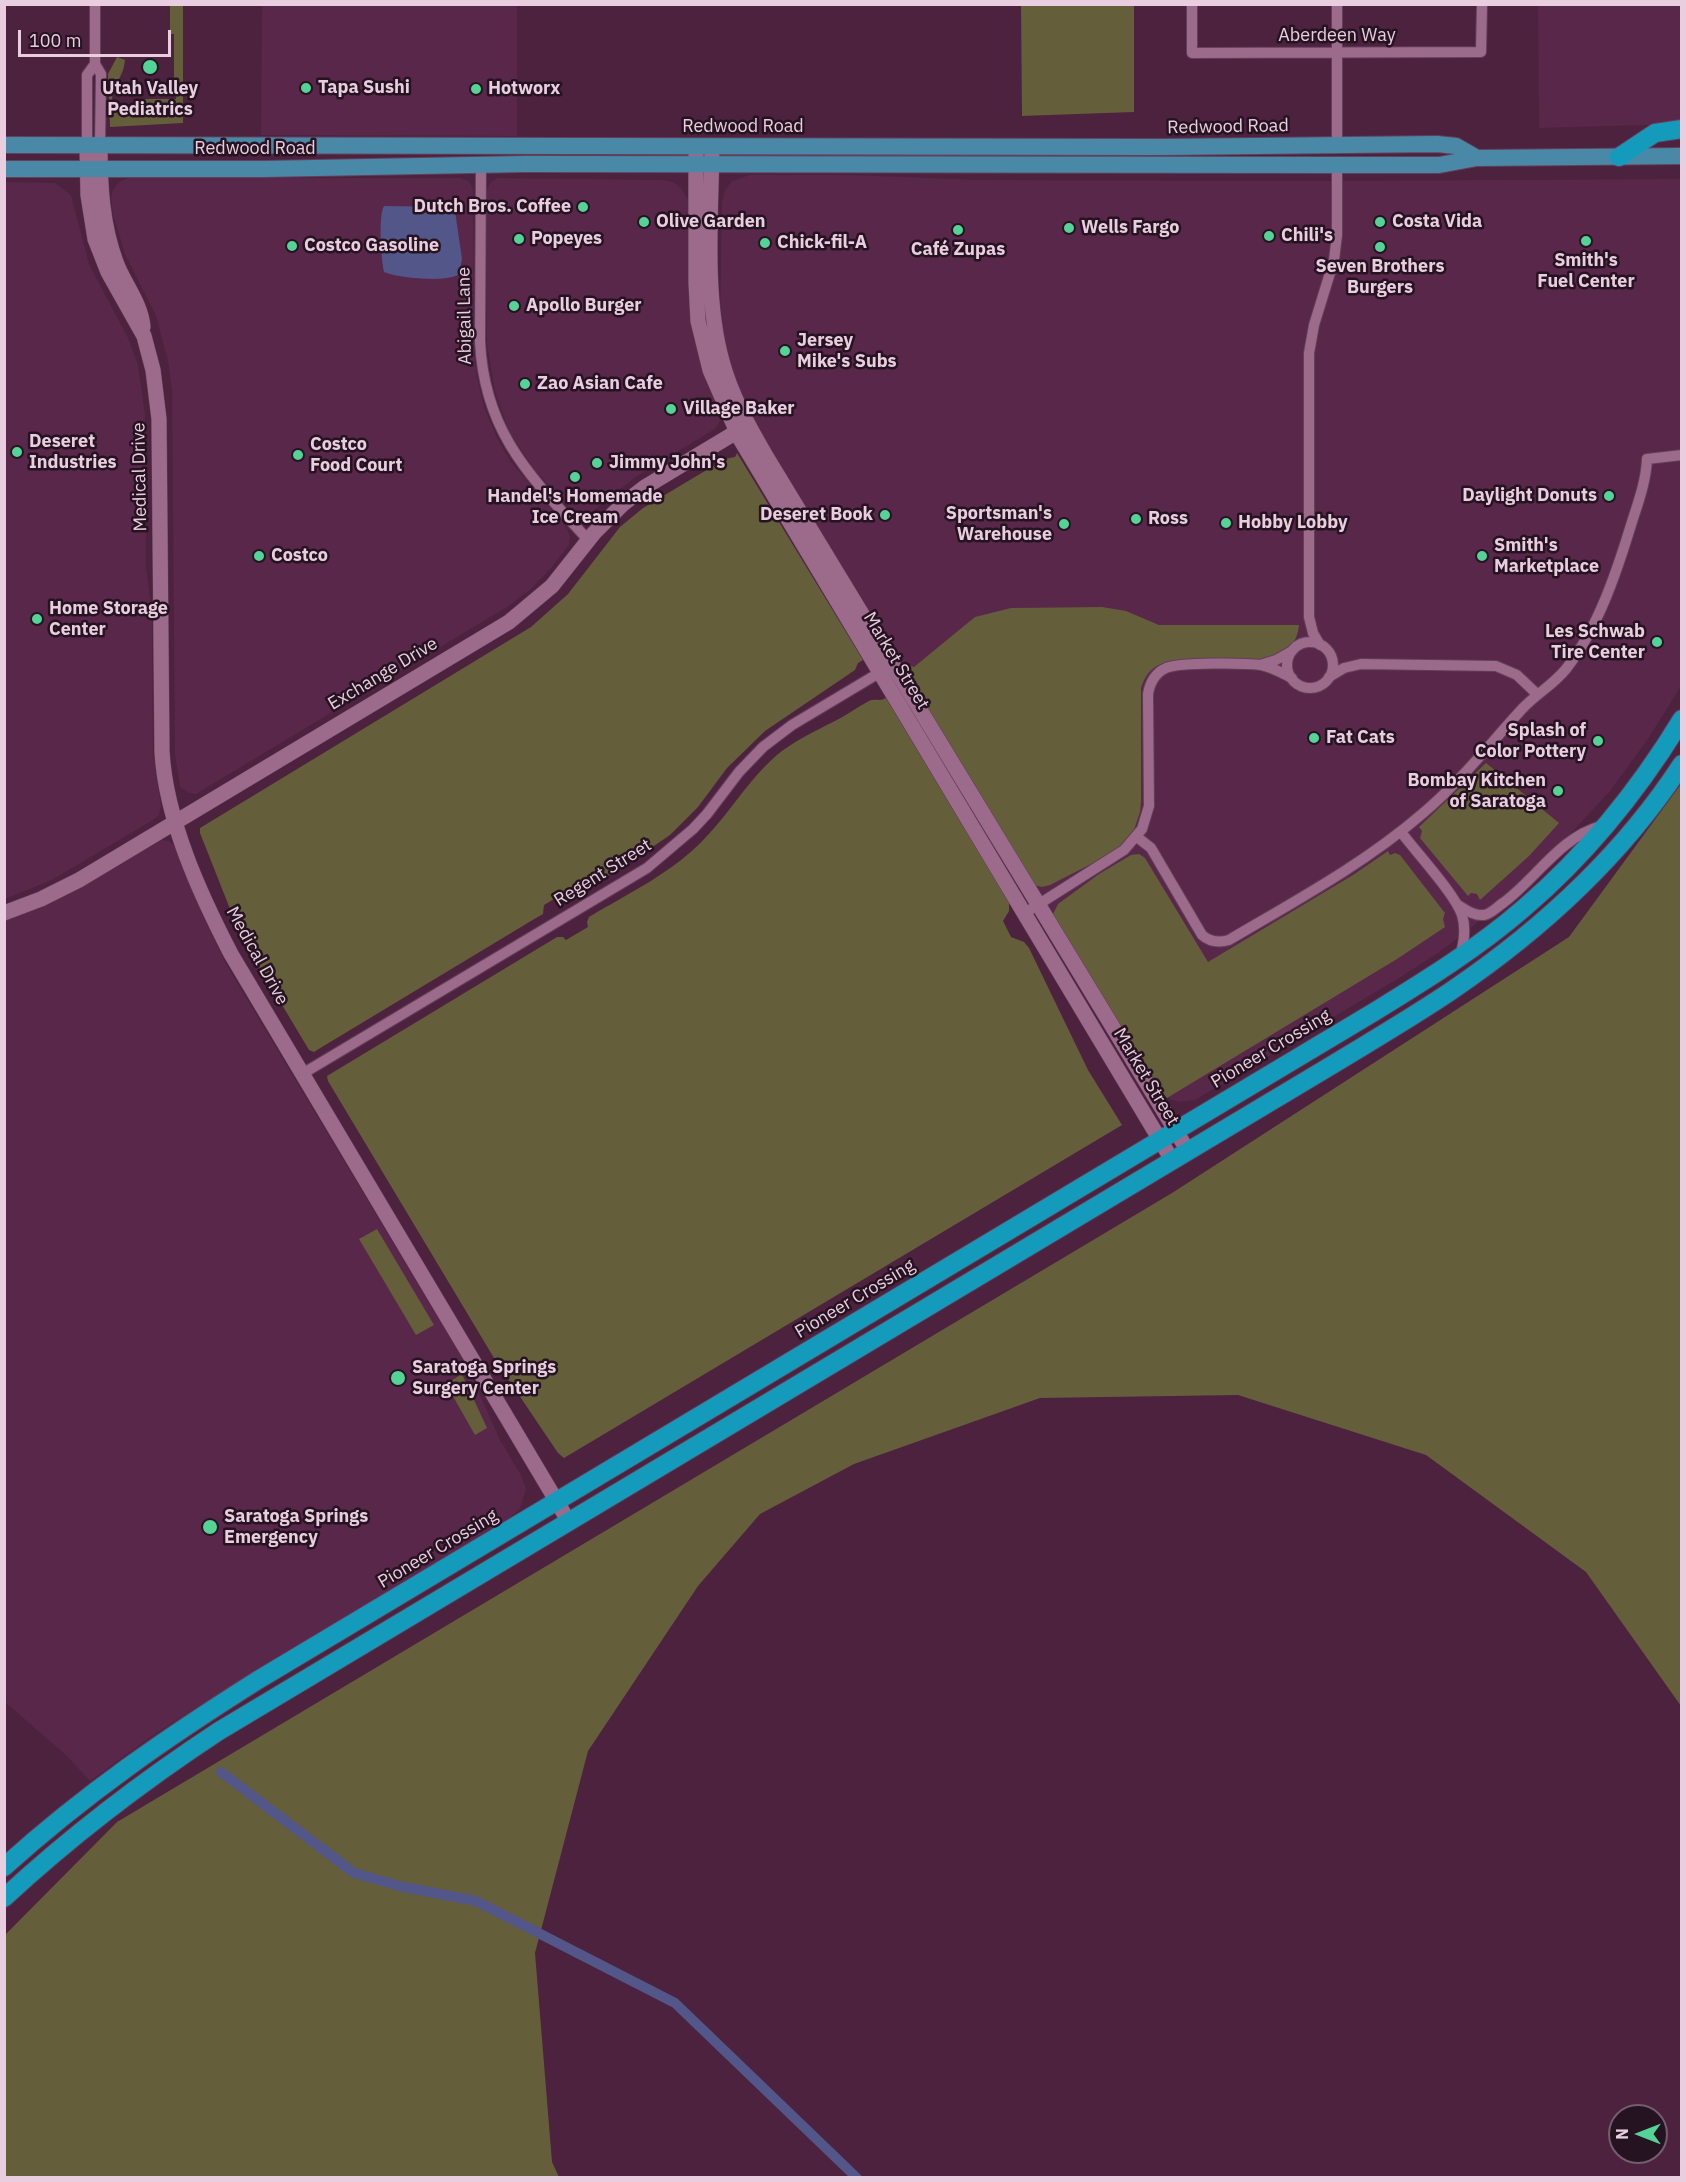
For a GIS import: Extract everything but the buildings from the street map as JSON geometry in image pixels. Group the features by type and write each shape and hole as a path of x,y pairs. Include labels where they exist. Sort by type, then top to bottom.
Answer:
{"highway":[{"path":"1619,157 1655,134 1682,129"},
{"name":"Pioneer Crossing","path":"4,1867 75,1806 175,1734 304,1652 1168,1136 1374,1012 1460,957 1505,924 1541,893 1604,826 1645,774 1682,719"},
{"path":"4,1898 113,1806 211,1736 1426,1007 1506,951 1555,910 1599,868 1640,822 1682,764"}],"main road":[{"name":"Redwood Road","path":"4,145 1163,147 1447,144 1464,149 1477,158"},
{"name":"Redwood Road","path":"4,169 263,169 481,164 1439,165 1477,158 1682,156"}],"street":[{"path":"93,146 87,75 95,64 94,4"},
{"name":"Aberdeen Way","path":"1192,4 1192,53 1481,52 1482,4"},
{"path":"1336,4 1337,145"},
{"name":"Medical Drive","path":"93,146 93,169 101,196 108,237 121,274 141,313 158,403 162,752 165,786 176,821 201,891 221,935 569,1522"},
{"name":"Market Street","path":"704,147 696,283 698,321 710,370 886,668 1025,913 1180,1155"},
{"name":"Abigail Lane","path":"481,164 480,341 482,369 489,400 501,430 525,468 589,541"},
{"path":"1292,678 1287,664 1305,634 1309,617 1309,353 1314,325 1334,260 1337,235 1337,165"},
{"name":"Exchange Drive","path":"4,913 60,890 509,622 552,586 608,518 632,496 743,429"},
{"path":"1137,837 1151,848 1202,935 1211,941 1220,942 1229,940 1348,869 1401,832 1461,778 1537,694 1567,667 1613,580 1638,504 1647,459 1682,455"},
{"path":"1309,617 1313,633 1332,663 1329,677"},
{"path":"1260,665 1276,660 1308,643 1323,647 1343,660 1361,664 1496,666 1517,675 1537,694"},
{"path":"1025,913 1124,850 1137,837 1145,822 1149,806 1148,694 1155,676 1176,665 1260,665 1278,670 1300,686 1311,688 1321,685 1344,668 1361,664"},
{"name":"Market Street","path":"886,668 1038,904 1168,1136"},
{"name":"Regent Street","path":"302,1074 647,868 693,830 739,772 763,747 792,725 886,668"},
{"path":"1458,906 1476,915 1490,913 1522,888 1571,840 1604,826"},
{"path":"1401,832 1458,906 1464,926 1464,942 1460,957"}],"shaded area":[{"path":"170,5 183,5 183,123 110,127 108,74 117,57 125,60 124,68 112,95 114,110 141,111 141,99 176,99 174,34 170,34"},
{"path":"262,5 517,5 517,136 261,135"},
{"path":"1021,5 1134,5 1134,112 1022,116"},
{"path":"1538,5 1681,5 1681,124 1539,128"},
{"path":"749,175 852,175 979,180 1681,179 1681,686 1648,739 1610,791 1547,859 1472,927 1438,953 1399,978 1195,1100 1180,1102 1170,1099 1139,1057 763,438 733,377 720,325 722,201 731,182"},
{"path":"128,178 460,178 469,181 473,190 474,352 484,407 497,438 511,462 567,528 570,536 569,545 551,568 530,590 507,607 196,794 189,793 180,787 175,755 172,391 168,361 156,316 125,254 113,215 111,198 113,190 119,182"},
{"path":"497,178 663,180 673,182 681,188 689,201 691,317 700,360 720,413 720,421 715,429 637,476 589,514 581,515 572,511 534,469 510,433 495,392 487,343 487,190 490,183"},
{"path":"5,182 55,183 71,195 89,264 128,338 138,365 145,414 146,567 152,613 153,753 161,806 159,815 153,820 52,880 5,899"},
{"path":"737,453 863,660 858,663 855,670 765,731 727,768 698,807 670,835 577,894 566,892 544,905 543,914 314,1052 309,1050 236,924 200,828 531,627 568,594 620,527 643,508 725,459 735,457"},
{"path":"1102,607 1126,611 1159,625 1299,625 1293,643 1279,654 1261,659 1172,661 1151,670 1141,688 1141,802 1134,830 1120,846 1103,858 1050,885 1042,887 1033,885 907,674 909,665 914,667 975,617 1011,608"},
{"path":"886,698 1009,902 1009,911 1003,921 1011,937 1024,942 1029,948 1088,1070 1122,1125 564,1458 558,1453 494,1358 327,1076 557,937 563,937 566,940 588,927 589,917 650,881 693,850 716,826 751,781 782,751 869,701"},
{"path":"1486,763 1559,823 1529,856 1480,900 1477,894 1471,893 1468,896 1420,838 1422,831 1419,827"},
{"path":"1681,784 1681,1706 1586,1572 1426,1455 1238,1395 1040,1398 854,1464 760,1514 698,1586 588,1751 535,1953 552,2162 559,2177 5,2177 5,1935 117,1822 1172,1193 1569,937"},
{"path":"161,840 169,841 175,846 202,914 226,964 467,1366 500,1440 522,1477 526,1489 520,1508 510,1518 200,1705 90,1781 68,1757 5,1702 4,921 66,896"},
{"path":"1388,851 1390,855 1395,853 1400,855 1445,913 1443,919 1445,927 1397,959 1167,1098 1160,1091 1052,916 1058,904 1099,874 1131,855 1139,854 1145,858 1208,962 1353,875"},
{"path":"377,1229 434,1325 416,1335 359,1239"},
{"path":"462,1374 487,1428 475,1435 446,1384"}],"water":[{"path":"384,206 452,207 455,211 462,259 459,274 453,277 422,279 384,272 381,228"}],"waterway":[{"path":"221,1772 354,1873 403,1887 476,1901 675,2003 857,2178"}],"place":[{"name":"Utah Valley Pediatrics","path":"150,67"},
{"name":"Tapa Sushi","path":"306,88"},
{"name":"Hotworx","path":"476,89"},
{"name":"Dutch Bros. Coffee","path":"583,207"},
{"name":"Olive Garden","path":"644,222"},
{"name":"Costa Vida","path":"1380,222"},
{"name":"Wells Fargo","path":"1069,228"},
{"name":"Café Zupas","path":"958,230"},
{"name":"Chili's","path":"1269,236"},
{"name":"Popeyes","path":"519,239"},
{"name":"Smith's Fuel Center","path":"1586,241"},
{"name":"Chick-fil-A","path":"765,243"},
{"name":"Costco Gasoline","path":"292,246"},
{"name":"Seven Brothers Burgers","path":"1380,247"},
{"name":"Apollo Burger","path":"514,306"},
{"name":"Jersey Mike's Subs","path":"785,351"},
{"name":"Zao Asian Cafe","path":"525,384"},
{"name":"Village Baker","path":"671,409"},
{"name":"Deseret Industries","path":"17,452"},
{"name":"Costco Food Court","path":"298,455"},
{"name":"Jimmy John's","path":"597,463"},
{"name":"Handel's Homemade Ice Cream","path":"575,477"},
{"name":"Daylight Donuts","path":"1609,496"},
{"name":"Deseret Book","path":"885,515"},
{"name":"Ross","path":"1136,519"},
{"name":"Hobby Lobby","path":"1226,523"},
{"name":"Sportsman's Warehouse","path":"1064,524"},
{"name":"Costco","path":"259,556"},
{"name":"Smith's Marketplace","path":"1482,556"},
{"name":"Home Storage Center","path":"37,619"},
{"name":"Les Schwab Tire Center","path":"1657,642"},
{"name":"Fat Cats","path":"1314,738"},
{"name":"Splash of Color Pottery","path":"1598,741"},
{"name":"Bombay Kitchen of Saratoga","path":"1558,791"},
{"name":"Saratoga Springs Surgery Center","path":"398,1378"},
{"name":"Saratoga Springs Emergency","path":"210,1527"}]}
